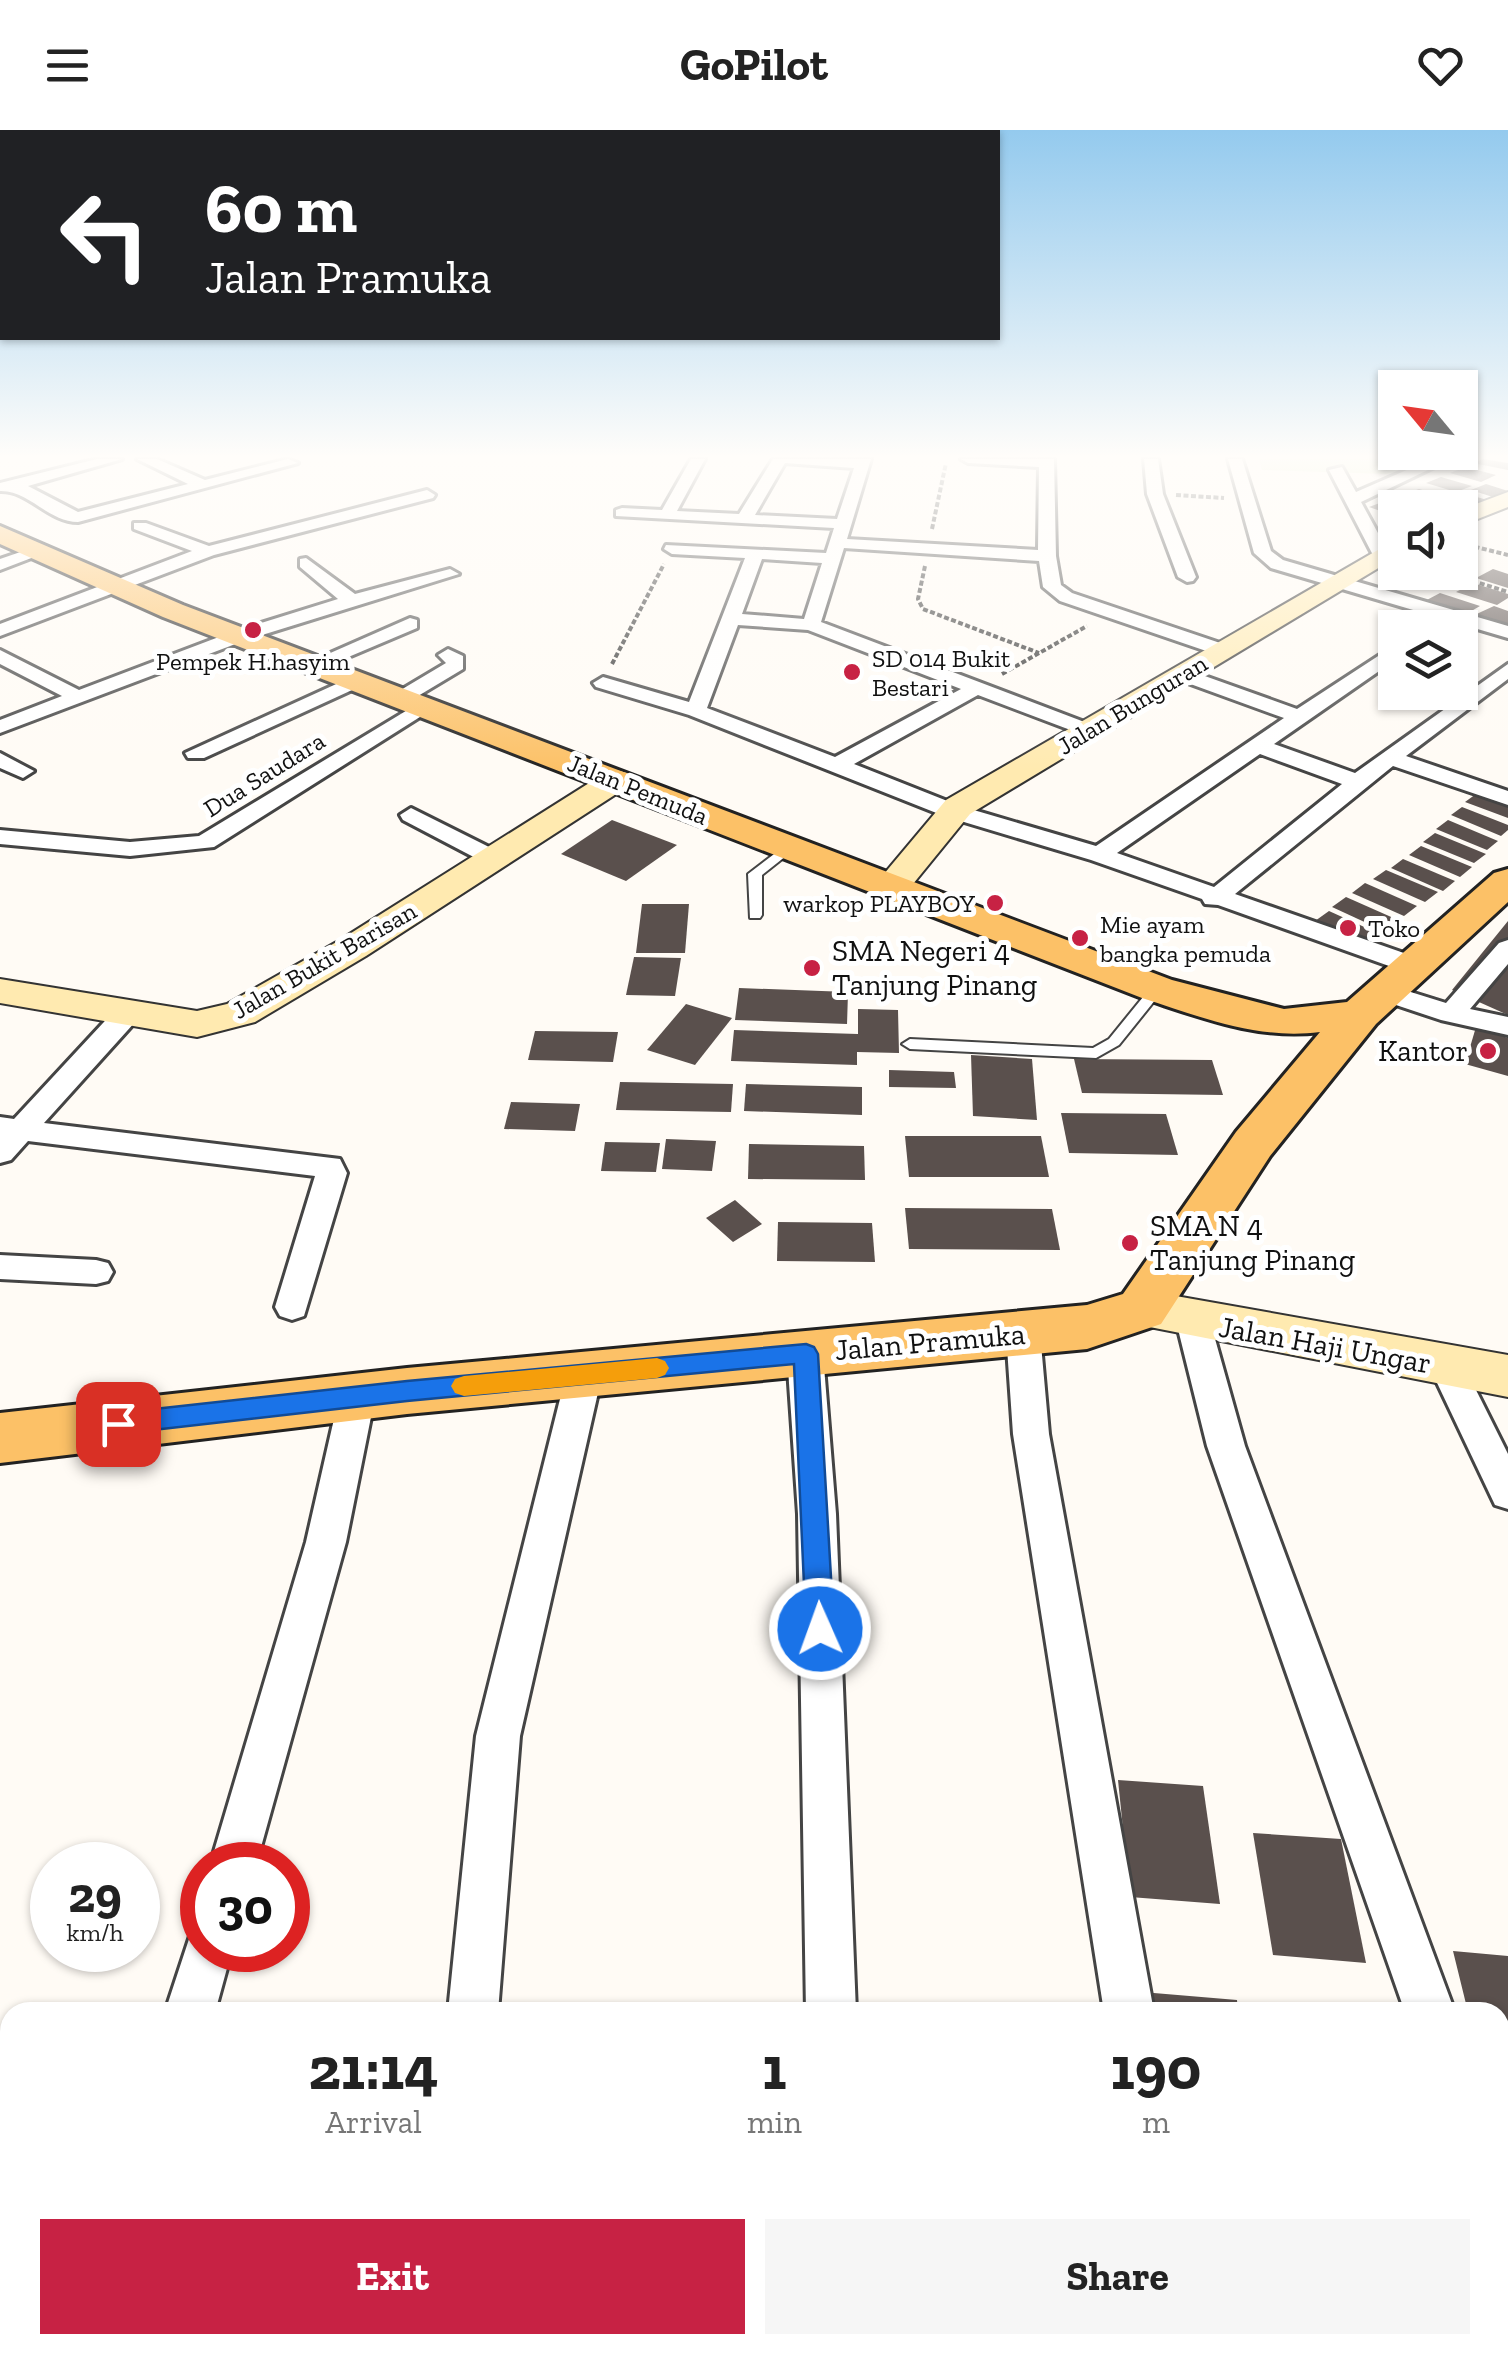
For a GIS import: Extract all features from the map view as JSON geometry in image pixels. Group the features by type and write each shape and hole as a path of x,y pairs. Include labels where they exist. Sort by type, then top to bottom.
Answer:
{"main road":[{"name":"Jalan Pemuda","path":"61,563 116,588 786,849 1156,988 1248,1017 1284,1023 1328,1055"},
{"path":"1168,1315 1254,1144 1385,990 1508,880"},
{"name":"Jalan Pemuda","path":"1284,1023 1385,990"},
{"name":"Jalan Pramuka","path":"0,1438 357,1397 1086,1327 1168,1315"}],"street":[{"path":"0,630 179,563"},
{"path":"306,563 351,600"},
{"path":"696,711 752,563"},
{"path":"811,625 830,563"},
{"path":"1048,563 1052,587 1066,597 1222,650"},
{"path":"1182,563 1187,577"},
{"path":"1275,563 1436,610"},
{"name":"Jalan Bunguran","path":"892,886 952,811 1369,563"},
{"path":"0,727 239,636 450,574"},
{"path":"732,620 811,625 1088,730"},
{"path":"1478,623 1508,632"},
{"path":"313,665 410,624"},
{"name":"Dua Saudara","path":"0,837 144,848 206,842 413,702 456,666 456,660 448,655"},
{"path":"0,656 76,696"},
{"path":"1100,855 1378,661"},
{"path":"1214,899 1358,782 1508,670"},
{"path":"1181,674 1297,716"},
{"path":"196,753 356,681"},
{"path":"602,683 696,711 952,811 1100,855 1214,899 1385,990 1451,1014 1508,1026"},
{"path":"836,766 980,687"},
{"path":"1256,745 1358,782"},
{"path":"1390,758 1508,798"},
{"path":"0,760 23,771"},
{"name":"Jalan Bukit Barisan","path":"0,991 197,1024 242,1013 354,948 616,780"},
{"path":"411,815 495,859"},
{"path":"1451,1014 1508,948"},
{"path":"7,1137 126,1015"},
{"path":"7,1137 330,1167 332,1173 292,1307"},
{"path":"0,1267 96,1272"},
{"path":"1168,1315 1226,1446 1426,2002"},
{"name":"Jalan Haji Ungar","path":"1168,1315 1508,1376"},
{"path":"1023,1333 1031,1434 1127,2002"},
{"path":"806,1354 817,1514 831,2002"},
{"path":"1448,1368 1508,1493"},
{"path":"473,2002 498,1736 584,1375"},
{"path":"240,1842 326,1542 357,1397"},
{"path":"193,2002 202,1972"}],"lane":[{"path":"755,915 756,874 786,849"},
{"path":"910,1044 1096,1053 1114,1042 1156,988"}],"path":[{"path":"602,683 665,563"},
{"path":"925,563 918,599 923,609 1039,653"},
{"path":"1478,583 1508,592"},
{"path":"980,687 1110,612"}],"building":[{"path":"1493,569 1508,574 1508,588 1478,579"},
{"path":"1478,585 1508,594 1508,598 1497,605 1456,592 1478,590"},
{"path":"1440,593 1480,606 1473,610 1446,610 1423,602"},
{"path":"1494,606 1508,611 1508,625 1500,628 1478,620 1478,613"},
{"path":"1476,794 1508,806 1508,818 1465,802"},
{"path":"1462,807 1508,825 1508,830 1501,836 1451,815"},
{"path":"612,820 677,845 626,881 561,854"},
{"name":"Toko","path":"1448,820 1498,841 1487,850 1436,829"},
{"name":"Toko","path":"1435,833 1486,854 1474,863 1423,842"},
{"name":"Toko","path":"1421,846 1472,867 1460,877 1409,855"},
{"name":"Toko","path":"1403,859 1455,881 1443,891 1391,868"},
{"name":"Toko","path":"1386,870 1438,892 1425,902 1373,879"},
{"name":"Toko","path":"1365,883 1417,906 1404,916 1352,893"},
{"name":"Toko","path":"1346,897 1398,920 1384,931 1332,907"},
{"path":"642,904 689,904 685,953 636,953"},
{"name":"Toko","path":"1329,911 1382,935 1368,946 1315,921"},
{"path":"1508,921 1508,1015 1452,990"},
{"path":"634,957 681,958 675,996 626,995"},
{"path":"739,988 848,992 847,1024 735,1020"},
{"path":"686,1004 732,1018 695,1065 647,1050"},
{"path":"858,1009 898,1010 899,1053 857,1052 857,1065 731,1061 734,1030 858,1034"},
{"name":"Kantor","path":"1476,1027 1508,1038 1508,1076 1465,1064"},
{"path":"535,1031 618,1032 613,1062 528,1060"},
{"path":"971,1055 1032,1059 1037,1120 973,1116"},
{"path":"1074,1059 1212,1060 1223,1095 1082,1093"},
{"path":"889,1070 954,1072 956,1088 889,1087"},
{"path":"620,1082 733,1084 731,1112 616,1110"},
{"path":"746,1084 862,1087 862,1115 744,1111"},
{"path":"511,1102 580,1104 575,1131 504,1129"},
{"path":"1061,1113 1166,1114 1178,1155 1069,1153"},
{"path":"905,1136 1041,1136 1049,1177 909,1177"},
{"path":"666,1139 716,1141 712,1171 662,1169"},
{"path":"605,1142 660,1143 656,1172 601,1171"},
{"path":"749,1144 864,1146 865,1180 748,1179"},
{"path":"735,1200 762,1224 733,1242 706,1218"},
{"path":"905,1208 1052,1209 1060,1250 909,1249"},
{"path":"778,1222 872,1223 875,1262 777,1261"},
{"path":"1118,1780 1203,1786 1220,1904 1130,1897"},
{"path":"1253,1833 1341,1839 1366,1963 1273,1955"},
{"path":"1453,1951 1508,1956 1508,2002 1466,2002"},
{"path":"1142,1992 1237,2002 1143,2002"}],"slow traffic":[{"path":"464,1386 657,1368"}],"place":[{"name":"Pempek H.hasyim","path":"253,630"},
{"name":"SD 014 Bukit Bestari","path":"852,672"},
{"name":"warkop PLAYBOY","path":"995,903"},
{"name":"Toko","path":"1348,928"},
{"name":"Mie ayam bangka pemuda","path":"1080,938"},
{"name":"SMA Negeri 4 Tanjung Pinang","path":"812,968"},
{"name":"Kantor","path":"1488,1051"},
{"name":"SMA N 4 Tanjung Pinang","path":"1130,1243"}],"route":[{"path":"118,1424 407,1391 806,1354 820,1629"}]}
